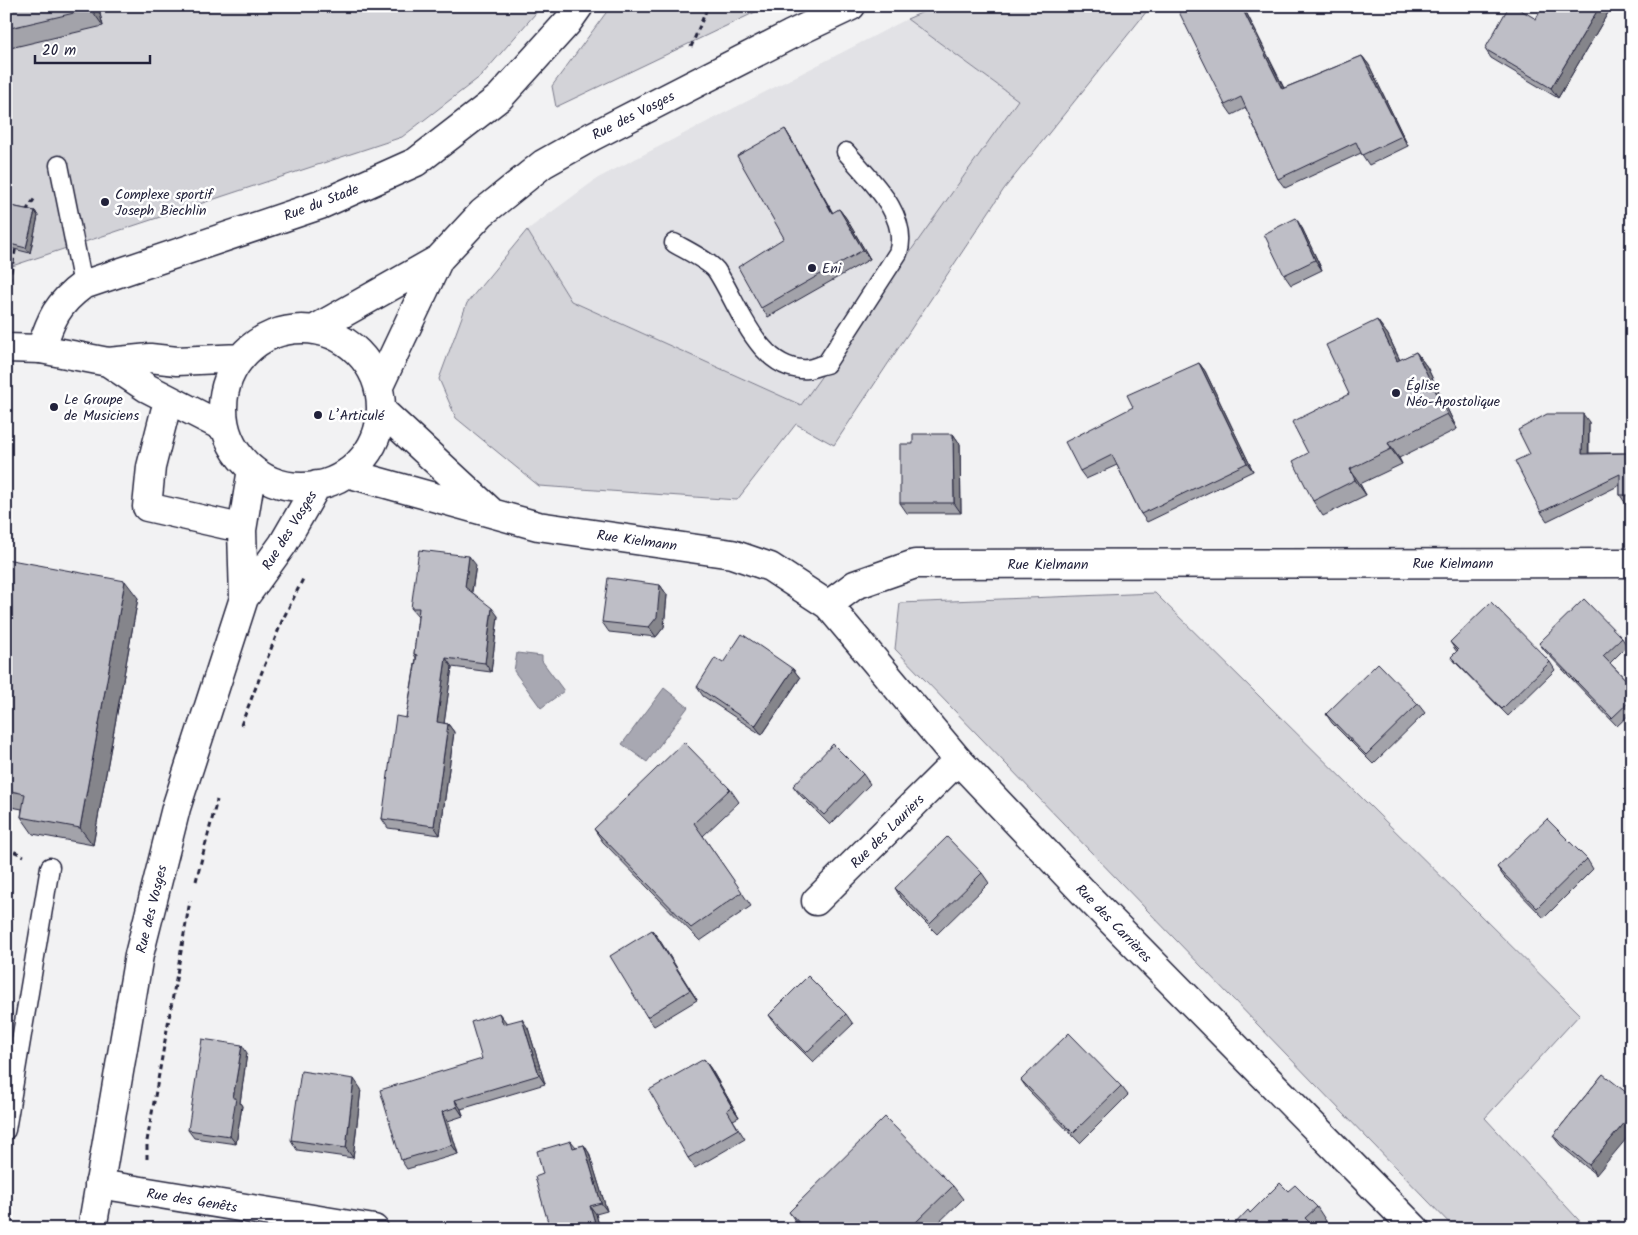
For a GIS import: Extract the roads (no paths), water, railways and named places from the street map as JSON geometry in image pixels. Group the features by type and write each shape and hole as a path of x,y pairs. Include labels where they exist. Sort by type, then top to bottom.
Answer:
{"street":[{"name":"Rue du Stade","path":"41,349 48,329 64,298 83,285 320,205 416,162 500,97 567,23 579,6"},
{"name":"Rue des Vosges","path":"315,329 439,259 482,213 543,164 591,137 790,35 851,6"},
{"name":"Rue des Vosges","path":"380,399 370,366 355,348 336,336 315,329 287,330 262,340 241,358 228,379 223,403 225,428 235,450 252,469 272,481 294,487 317,485 333,481 347,473 365,456 377,435 380,399 439,259"},
{"path":"6,348 41,349 108,362 150,358 177,361 241,358"},
{"path":"108,362 147,388 225,428"},
{"name":"Rue Kielmann","path":"380,399 492,513"},
{"path":"165,412 151,467 147,507 226,525"},
{"name":"Rue des Vosges","path":"244,598 242,530 252,469"},
{"name":"Rue Kielmann","path":"347,473 538,526 732,554 770,567 828,605 855,584 915,564 1632,563"},
{"name":"Rue des Vosges","path":"92,1229 141,946 176,808 244,598 283,544 317,485"},
{"name":"Rue des Carrières","path":"828,605 958,760 1086,895 1415,1229"},
{"name":"Rue des Lauriers","path":"816,901 958,760"},
{"name":"Rue des Genêts","path":"99,1184 374,1229"}],"lane":[{"path":"674,243 715,268 757,342 770,356 791,367 807,369 826,364 898,254 902,240 900,227 884,197 846,152"},
{"path":"59,164 83,285"},
{"path":"6,1130 50,867"}],"place":[{"name":"Complexe sportif Joseph Biechlin","path":"105,202"},
{"name":"Eni","path":"812,268"},
{"name":"Église Néo-Apostolique","path":"1396,393"},
{"name":"Le Groupe de Musiciens","path":"54,407"},
{"name":"L’Articulé","path":"318,415"}]}
